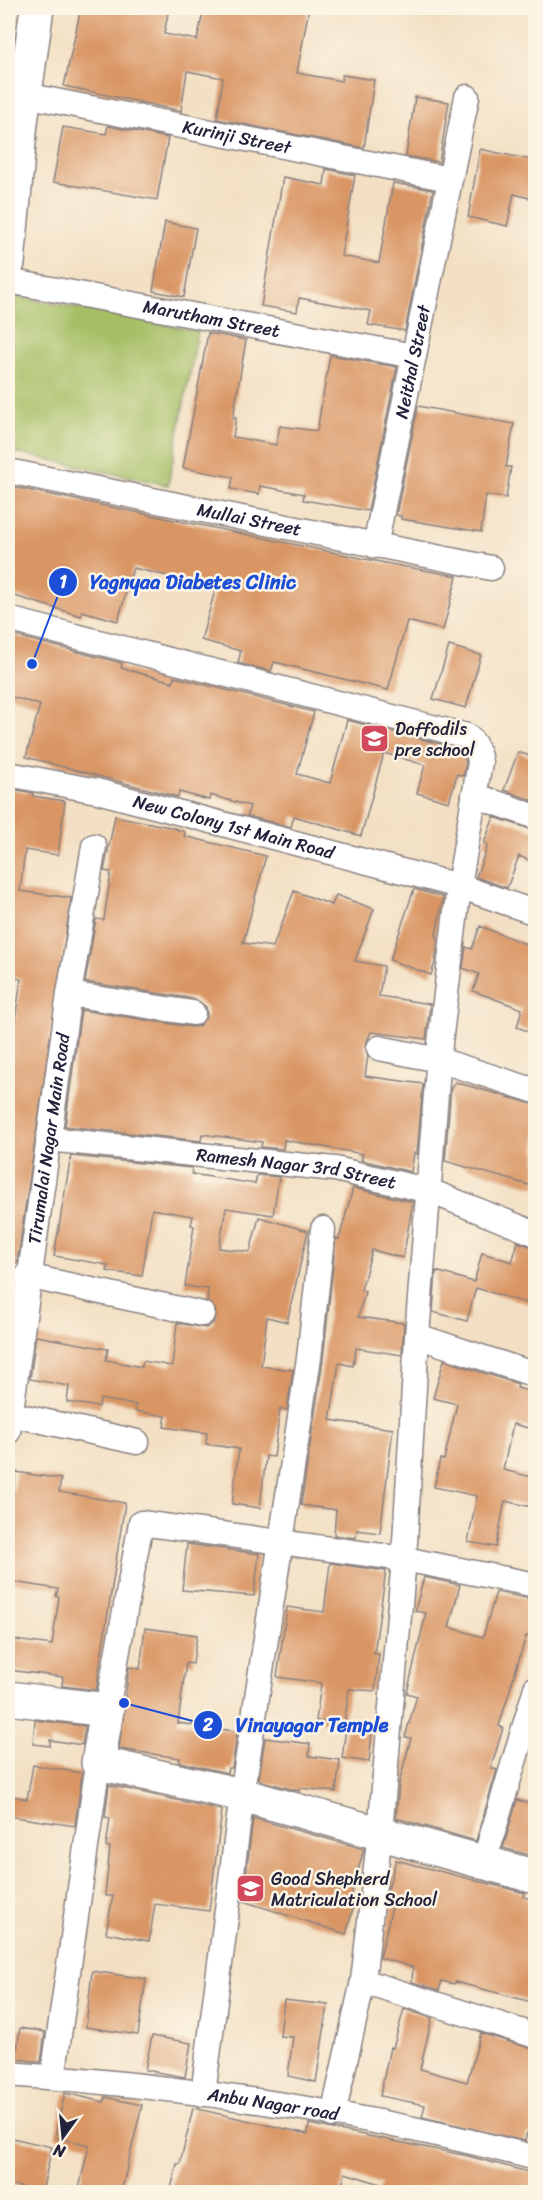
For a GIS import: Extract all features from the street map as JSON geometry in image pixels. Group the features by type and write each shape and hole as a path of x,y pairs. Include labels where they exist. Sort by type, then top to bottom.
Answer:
{"street":[{"path":"8,250 18,112 37,8"},
{"name":"Neithal Street","path":"375,546 467,97"},
{"name":"Kurinji Street","path":"18,112 449,179"},
{"name":"Marutham Street","path":"8,281 414,356"},
{"name":"Mullai Street","path":"8,471 491,568"},
{"path":"8,619 467,736 476,744 479,753 459,886 439,1060 417,1336 404,1559 380,1832 363,1981 333,2115"},
{"name":"New Colony 1st Main Road","path":"8,774 97,791 459,886 536,913"},
{"path":"474,795 536,817"},
{"name":"Tirumalai Nagar Main Road","path":"9,1423 21,1267 48,1139 94,846"},
{"path":"69,994 193,1013"},
{"path":"379,1048 439,1060 536,1091"},
{"name":"Ramesh Nagar 3rd Street","path":"48,1139 335,1169 430,1191 536,1234"},
{"path":"203,2094 279,1541 309,1359 323,1229"},
{"path":"21,1267 202,1314"},
{"path":"417,1336 536,1375"},
{"path":"9,1423 137,1442"},
{"path":"53,2077 106,1710 141,1523 404,1559 536,1585"},
{"path":"484,1862 536,1688"},
{"path":"8,1698 106,1710"},
{"path":"98,1763 243,1795 536,1877"},
{"path":"363,1981 536,2036"},
{"name":"Anbu Nagar road","path":"8,2074 203,2094 455,2137 536,2158"}],"green space":[{"path":"15,296 198,331 168,485 8,451 8,373"}],"building":[{"path":"81,8 169,8 164,34 197,40 204,8 309,8 297,73 342,81 342,75 374,80 364,148 217,119 223,78 187,71 181,111 64,86"},
{"path":"415,97 449,102 439,162 406,156"},
{"path":"108,126 168,138 157,200 53,182 63,127 106,134"},
{"path":"480,149 536,161 533,199 514,194 507,226 468,217"},
{"path":"326,169 355,175 341,256 379,263 393,183 433,190 405,331 368,325 371,311 299,298 297,312 261,306 283,177 324,185"},
{"path":"165,222 196,228 184,297 153,291"},
{"path":"208,333 246,340 233,418 236,418 233,437 276,445 280,426 317,431 330,355 397,367 368,511 303,500 304,494 260,486 259,494 231,489 233,477 183,468"},
{"path":"418,406 514,424 506,467 511,467 506,498 486,495 481,532 401,519 401,516 396,515"},
{"path":"13,487 457,576 443,630 407,621 388,690 274,662 271,671 238,663 241,651 201,640 216,587 133,568 118,621 82,611 81,616 8,594 8,508"},
{"path":"8,634 122,663 121,668 173,682 174,677 314,712 297,774 330,783 347,720 460,749 466,762 463,776 457,774 449,802 417,793 425,765 384,753 361,836 294,816 291,827 247,816 250,806 210,795 209,800 179,792 178,797 26,757 40,705 8,696"},
{"path":"449,646 481,655 466,708 433,699"},
{"path":"518,752 536,758 536,802 504,790"},
{"path":"8,788 33,793 33,796 65,801 58,855 25,850 20,891 71,898 17,1263 8,1262 8,1019 15,1020 21,979 9,977 14,942 8,942"},
{"path":"115,816 170,827 185,832 184,836 266,856 243,943 273,947 294,891 332,905 336,895 374,909 355,961 384,966 379,996 430,1004 426,1039 371,1032 365,1046 368,1056 365,1076 423,1084 417,1154 414,1153 411,1172 361,1160 363,1154 284,1140 283,1149 261,1147 262,1142 202,1134 201,1141 65,1126 81,1010 191,1027 199,1026 207,1016 206,1007 195,999 85,982 96,919 104,920 111,872 104,871"},
{"path":"494,817 536,831 536,863 519,856 507,888 476,877 488,845 484,843"},
{"path":"414,889 443,897 436,936 438,937 435,963 431,975 390,960"},
{"path":"480,926 536,948 536,1034 517,1027 522,1009 473,991 479,974 463,968 466,947 472,949"},
{"path":"455,1082 536,1105 536,1187 445,1161 451,1088"},
{"path":"71,1156 192,1168 192,1174 255,1184 257,1175 279,1177 273,1215 226,1208 219,1248 250,1252 259,1217 308,1231 287,1322 267,1317 261,1366 293,1370 287,1410 280,1409 274,1457 266,1456 260,1508 232,1504 239,1449 206,1444 207,1433 164,1427 166,1416 135,1411 136,1405 100,1399 99,1407 67,1402 69,1386 30,1379 36,1336 108,1349 106,1360 142,1367 143,1361 172,1366 177,1323 206,1328 213,1323 216,1316 215,1309 207,1301 208,1289 185,1286 194,1226 191,1225 193,1216 152,1209 142,1276 107,1271 108,1265 54,1256"},
{"path":"353,1188 413,1202 403,1258 372,1250 361,1290 365,1292 358,1317 404,1323 402,1355 356,1348 353,1366 339,1363 330,1420 393,1429 380,1533 357,1530 356,1538 334,1535 336,1510 301,1505 323,1360 336,1238 339,1239"},
{"path":"518,1242 536,1248 536,1306 476,1288 467,1321 433,1312 436,1271 474,1282 482,1253 512,1262"},
{"path":"444,1360 518,1384 517,1388 536,1393 536,1430 513,1424 503,1470 536,1478 536,1508 505,1501 496,1547 468,1542 477,1496 434,1487 440,1459 444,1460 457,1404 433,1398"},
{"path":"16,1472 61,1479 59,1492 125,1503 96,1690 62,1686 63,1677 8,1670 8,1639 52,1645 59,1597 56,1596 58,1589 8,1581 8,1528"},
{"path":"187,1544 259,1554 254,1596 182,1590"},
{"path":"330,1563 386,1571 374,1654 379,1654 375,1691 349,1689 344,1725 316,1721 321,1683 277,1677 287,1607 324,1612"},
{"path":"424,1577 460,1585 449,1627 483,1637 496,1592 536,1600 536,1629 533,1638 526,1636 499,1726 503,1728 491,1768 497,1770 476,1841 396,1818 399,1784 411,1738 405,1737 417,1696 407,1693 426,1613 415,1611"},
{"path":"145,1628 197,1635 193,1664 186,1663 178,1723 234,1731 237,1734 232,1768 228,1768 227,1773 179,1762 180,1758 119,1749 129,1667 140,1669"},
{"path":"35,1720 85,1726 82,1745 50,1740 50,1746 33,1744"},
{"path":"346,1729 372,1732 369,1762 342,1758"},
{"path":"265,1738 310,1744 309,1756 340,1760 336,1792 300,1788 299,1791 261,1781 259,1778"},
{"path":"33,1765 82,1773 75,1826 8,1816 8,1795 27,1799"},
{"path":"109,1785 222,1810 209,1911 155,1904 149,1941 106,1933 113,1896 105,1896 110,1847 106,1847 110,1818 105,1817"},
{"path":"517,1800 536,1805 536,1857 503,1848"},
{"path":"253,1818 364,1849 350,1900 355,1901 346,1934 243,1901"},
{"path":"396,1860 525,1893 524,1897 536,1900 536,2003 455,1982 454,1984 442,1981 439,1990 412,1982 413,1967 380,1958 393,1902 387,1900"},
{"path":"92,1971 146,1979 138,2035 86,2027"},
{"path":"284,2000 328,2005 316,2082 288,2076 293,2037 280,2036"},
{"path":"404,2009 432,2018 420,2069 467,2082 481,2033 536,2050 536,2135 527,2133 525,2141 422,2117 425,2105 380,2096 390,2047 393,2048"},
{"path":"20,2028 45,2032 41,2062 16,2059"},
{"path":"152,2036 191,2043 185,2077 145,2070"},
{"path":"65,2093 104,2102 105,2097 142,2105 121,2193 78,2193 89,2145 55,2137"},
{"path":"193,2108 308,2134 309,2124 468,2156 536,2174 536,2193 378,2193 381,2184 345,2173 340,2193 170,2193 177,2164 180,2164"},
{"path":"12,2138 52,2147 42,2192 8,2184 8,2159"}],"place":[{"name":"Yagnyaa Diabetes Clinic","path":"32,664"},
{"name":"Daffodils pre school","path":"374,739"},
{"name":"Vinayagar Temple","path":"124,1703"},
{"name":"Good Shepherd Matriculation School","path":"250,1889"}]}
